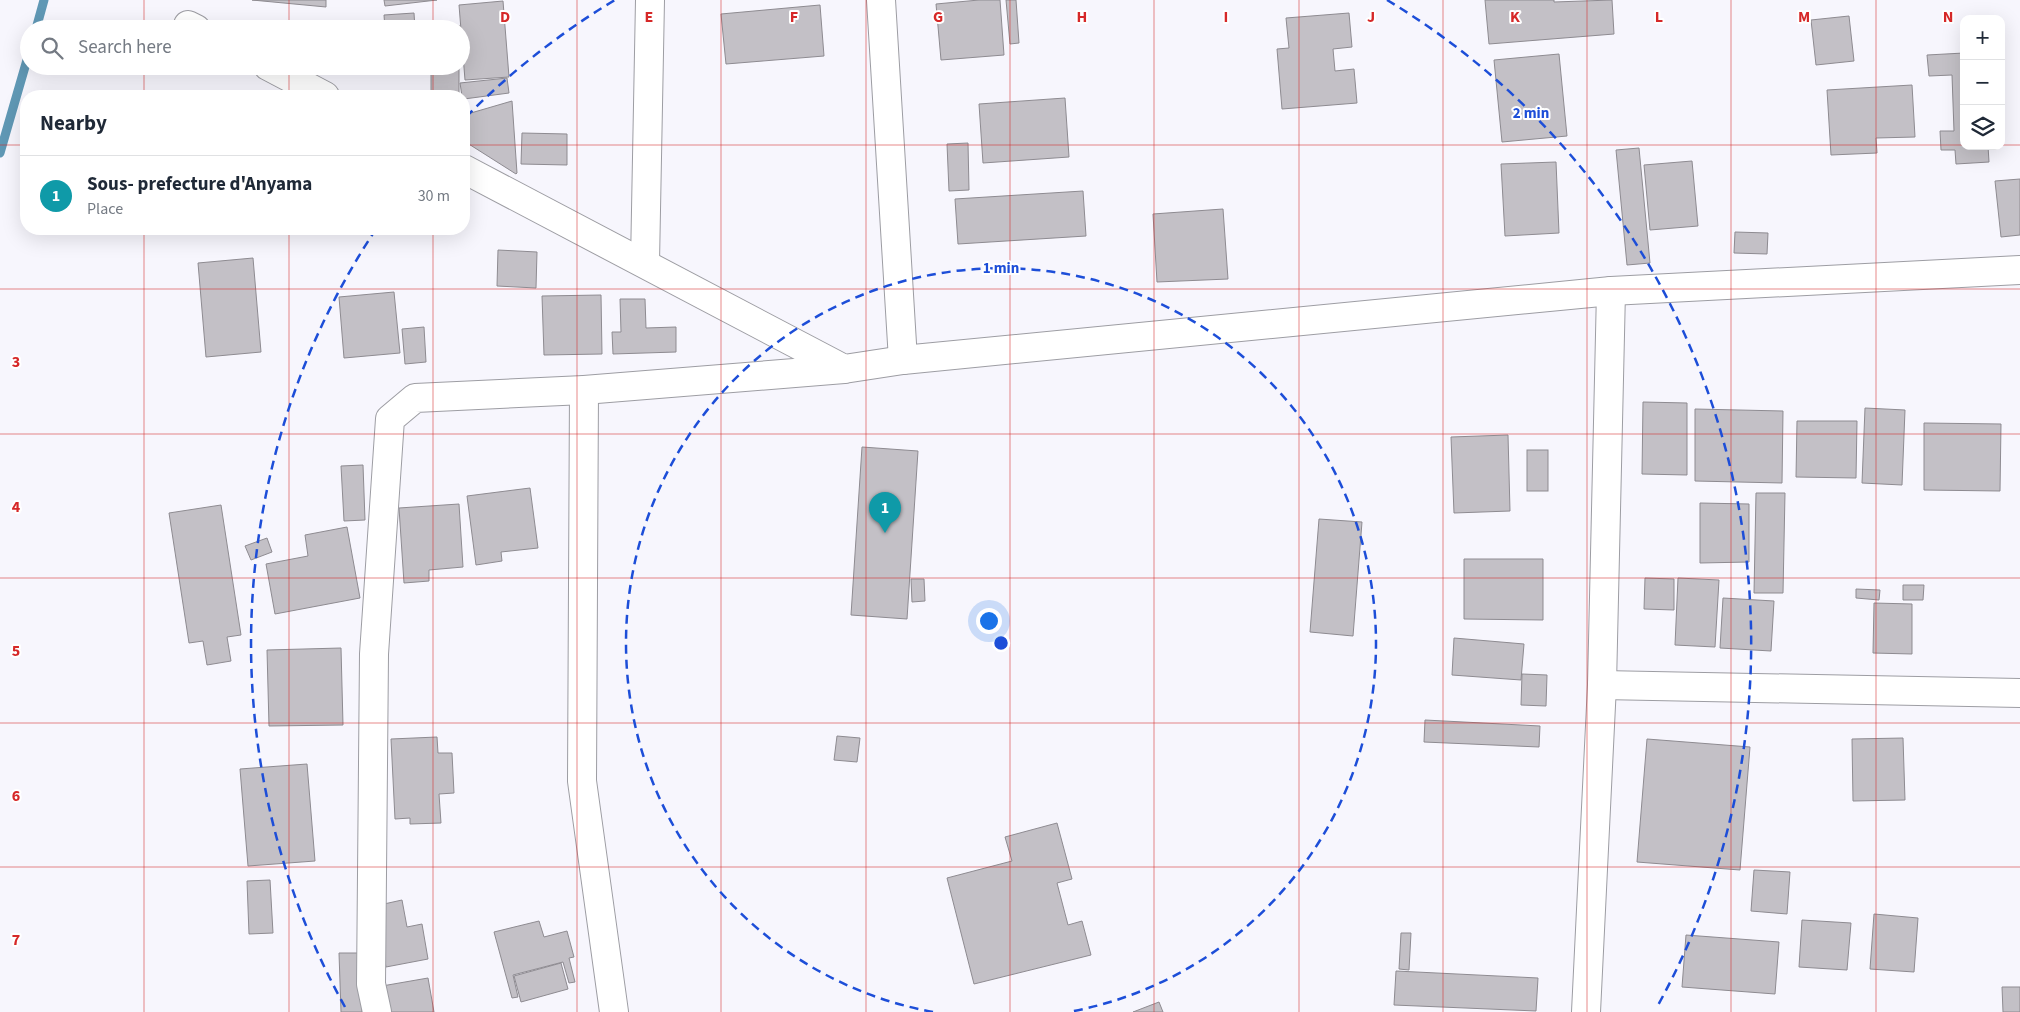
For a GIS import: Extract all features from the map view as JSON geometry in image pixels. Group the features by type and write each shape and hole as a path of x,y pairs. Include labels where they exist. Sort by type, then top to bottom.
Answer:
{"street":[{"path":"645,263 650,0"},
{"path":"881,0 903,360"},
{"path":"285,75 314,90"},
{"path":"470,172 844,369"},
{"path":"377,1012 371,984 374,654 390,419 414,398 584,390 844,369 903,360 1610,291 2020,270"},
{"path":"1586,1012 1602,685 1610,291"},
{"path":"584,390 582,780 614,1012"},
{"path":"1602,685 2020,693"}],"building":[{"path":"252,0 326,0 326,7"},
{"path":"384,0 437,0 385,6"},
{"path":"1000,0 1004,55 941,60 936,4"},
{"path":"1006,0 1016,0 1019,43 1010,44"},
{"path":"1485,0 1554,0 1554,2 1612,0 1614,34 1489,44"},
{"path":"503,1 509,77 465,80 465,75 470,75 470,20 460,20 459,5"},
{"path":"820,5 824,56 726,64 721,14"},
{"path":"414,13 414,20 384,20 384,15"},
{"path":"1349,13 1352,47 1333,49 1335,71 1354,69 1357,103 1282,109 1277,49 1289,48 1286,18"},
{"path":"1849,16 1854,61 1816,65 1811,20"},
{"path":"1960,53 1960,150 1988,150 1989,162 1956,164 1955,150 1941,150 1940,131 1954,131 1952,75 1929,76 1927,55"},
{"path":"1559,54 1567,136 1502,142 1494,60"},
{"path":"431,75 459,75 459,90 431,90"},
{"path":"507,78 509,93 470,98 470,90 461,90 460,83"},
{"path":"1912,85 1915,137 1876,138 1877,153 1831,155 1827,90"},
{"path":"1065,98 1069,157 983,163 979,104"},
{"path":"512,101 516,174 470,145 470,113"},
{"path":"522,133 567,134 567,165 521,164"},
{"path":"968,143 969,190 949,191 947,144"},
{"path":"1639,148 1650,263 1627,265 1616,150"},
{"path":"1692,161 1698,226 1650,230 1644,165"},
{"path":"1556,162 1559,233 1505,236 1501,164"},
{"path":"2020,179 2020,235 2001,237 1995,181"},
{"path":"1083,191 1086,236 958,244 955,199"},
{"path":"1223,209 1228,279 1157,282 1153,214"},
{"path":"1735,232 1768,233 1767,254 1734,253"},
{"path":"498,250 537,252 536,288 497,286"},
{"path":"253,258 261,352 206,357 198,263"},
{"path":"394,292 400,353 344,358 339,297"},
{"path":"601,295 602,354 544,355 542,296"},
{"path":"620,299 645,299 646,328 676,327 676,352 613,354 612,332 621,332"},
{"path":"424,327 426,362 405,364 402,329"},
{"path":"1643,402 1687,403 1687,475 1642,474"},
{"path":"1865,408 1905,410 1902,485 1862,483"},
{"path":"1695,409 1783,411 1782,483 1695,481"},
{"path":"1797,421 1857,421 1856,478 1796,477"},
{"path":"1924,423 2001,424 2000,491 1924,490"},
{"path":"1508,435 1510,511 1454,513 1451,437"},
{"path":"862,447 918,451 907,619 851,615"},
{"path":"1527,450 1548,450 1548,491 1527,491"},
{"path":"363,465 365,520 344,521 341,466"},
{"path":"530,488 538,548 501,552 502,561 476,565 467,496"},
{"path":"1756,493 1785,493 1783,593 1754,593"},
{"path":"1700,503 1749,504 1749,562 1700,563"},
{"path":"459,504 463,567 429,570 429,581 404,583 399,508"},
{"path":"221,505 241,635 227,637 231,661 207,665 203,641 189,643 169,513"},
{"path":"1319,519 1362,522 1353,636 1310,632"},
{"path":"347,527 360,598 275,614 266,564 308,556 305,535"},
{"path":"267,538 272,552 251,560 245,546"},
{"path":"1464,559 1543,559 1543,620 1464,619"},
{"path":"1645,578 1674,579 1674,610 1644,609"},
{"path":"1678,578 1719,580 1715,647 1675,645"},
{"path":"911,579 924,579 925,601 912,602"},
{"path":"1903,585 1924,585 1923,600 1903,600"},
{"path":"1856,589 1880,590 1879,600 1856,598"},
{"path":"1723,598 1774,601 1771,651 1720,648"},
{"path":"1874,603 1912,604 1912,654 1873,653"},
{"path":"1454,638 1524,644 1521,680 1452,675"},
{"path":"341,648 343,725 269,726 267,650"},
{"path":"1522,674 1547,675 1546,706 1521,705"},
{"path":"1425,720 1540,726 1539,747 1424,742"},
{"path":"837,736 860,738 857,762 834,760"},
{"path":"437,737 438,753 452,753 454,793 439,794 441,823 410,824 410,818 395,819 391,739"},
{"path":"1903,738 1905,800 1853,801 1852,739"},
{"path":"1647,739 1750,747 1740,870 1637,862"},
{"path":"307,764 315,861 248,866 240,769"},
{"path":"1057,823 1072,879 1057,883 1068,925 1082,921 1091,955 974,984 947,878 1012,861 1005,837"},
{"path":"1754,870 1790,872 1787,914 1751,911"},
{"path":"270,880 273,933 249,934 247,881"},
{"path":"402,900 407,927 422,924 428,959 386,967 375,906"},
{"path":"1874,914 1918,918 1914,972 1870,969"},
{"path":"1802,920 1851,923 1847,970 1799,967"},
{"path":"539,921 544,937 567,931 574,957 569,958 575,982 569,983 563,962 513,975 518,997 512,998 494,932"},
{"path":"1401,933 1411,933 1409,970 1399,969"},
{"path":"1686,935 1779,942 1775,994 1682,987"},
{"path":"339,953 360,953 362,1012 341,1012"},
{"path":"561,963 568,989 521,1002 514,976"},
{"path":"1396,971 1538,978 1536,1011 1394,1005"},
{"path":"428,978 434,1012 386,1012 382,986"},
{"path":"2002,987 2020,987 2020,1012 2003,1012"},
{"path":"1159,1002 1163,1012 1133,1012"}],"waterway":[{"path":"38,20 44,0"},
{"path":"0,153 23,75"}],"place":[{"name":"Sous- prefecture d'Anyama","path":"885,533"}]}
